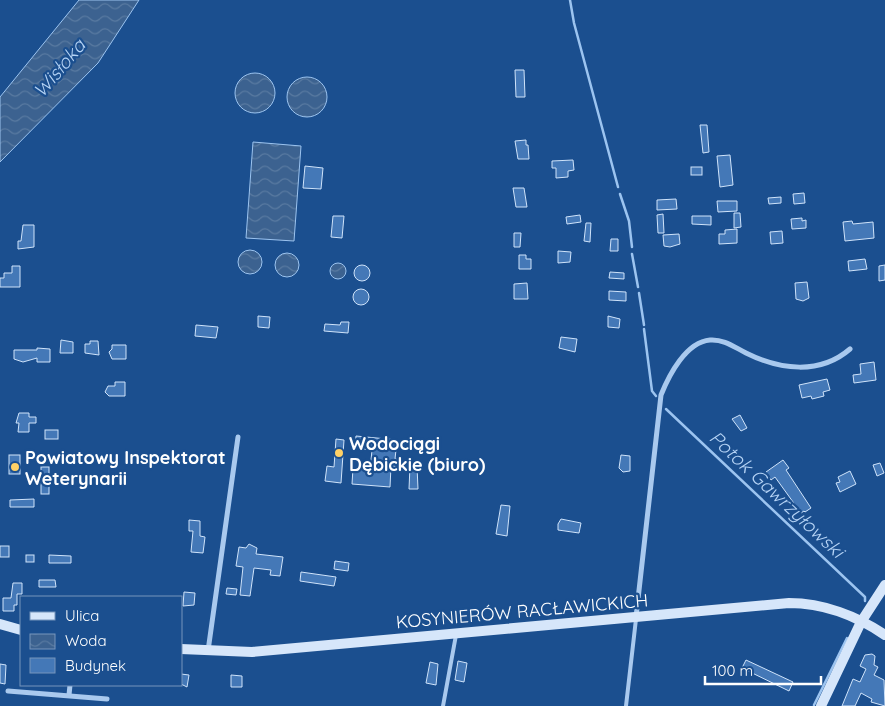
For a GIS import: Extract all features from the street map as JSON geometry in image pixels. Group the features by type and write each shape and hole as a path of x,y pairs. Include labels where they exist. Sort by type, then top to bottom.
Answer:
{"street":[{"path":"636,617 661,395 672,373 686,354 693,347 709,340 728,343 750,355 774,364 809,367 826,363 850,348"},
{"path":"208,651 238,437"},
{"path":"821,706 862,622 885,586"},
{"name":"KOSYNIERÓW RACŁAWICKICH","path":"182,649 252,652 802,603 827,608 862,622 885,635"},
{"path":"0,624 20,630"},
{"path":"69,695 70,686"},
{"path":"8,691 107,699"}],"lane":[{"path":"626,706 636,617"},
{"path":"444,706 456,633"}],"water":[{"name":"Wisłoka","path":"79,0 139,0 98,63 0,162 0,97"},
{"path":"259,73 266,76 272,82 275,93 274,101 266,110 259,113 251,113 244,110 236,101 235,89 238,82 247,74"},
{"path":"311,77 318,80 324,86 327,97 326,105 318,114 311,117 303,117 296,114 288,105 287,93 290,86 299,78"},
{"path":"253,142 301,146 294,241 246,238"},
{"path":"250,250 255,251 261,257 261,267 255,273 250,274 245,273 239,267 238,262 239,257 245,251"},
{"path":"287,253 292,254 298,260 298,270 292,276 287,277 282,276 276,270 275,265 276,260 282,254"},
{"path":"338,263 346,271 338,279 330,271"}],"building":[{"path":"515,70 524,70 525,97 516,97"},
{"path":"700,125 707,125 709,152 703,153"},
{"path":"526,140 529,159 518,159 515,141"},
{"path":"730,155 733,185 720,187 717,156"},
{"path":"573,160 574,170 568,171 568,177 556,178 556,168 552,168 552,161"},
{"path":"305,166 323,168 321,189 303,188"},
{"path":"691,167 702,167 702,175 691,175"},
{"path":"513,188 524,188 527,207 516,207"},
{"path":"804,193 805,203 794,204 793,194"},
{"path":"781,197 781,203 769,204 768,198"},
{"path":"676,199 677,209 657,210 657,200"},
{"path":"717,201 737,201 737,211 718,212"},
{"path":"734,213 740,213 741,227 734,228"},
{"path":"663,214 664,233 658,233 657,215"},
{"path":"580,215 581,222 567,224 566,217"},
{"path":"333,216 344,216 342,238 331,237"},
{"path":"692,216 711,216 711,225 692,224"},
{"path":"802,218 802,221 806,220 806,228 792,229 791,219"},
{"path":"852,221 853,224 873,222 874,238 845,241 843,222"},
{"path":"586,223 591,223 590,242 584,241"},
{"path":"23,225 34,225 34,247 18,249 18,241 21,241"},
{"path":"737,229 737,243 719,244 719,234 725,234 725,230"},
{"path":"782,231 783,243 771,244 770,232"},
{"path":"514,233 521,233 520,247 514,247"},
{"path":"679,234 680,244 670,247 664,246 663,235"},
{"path":"611,239 618,239 618,251 610,251"},
{"path":"558,251 571,252 570,262 558,263"},
{"path":"519,255 526,255 526,259 531,259 531,269 519,269"},
{"path":"865,259 867,269 849,271 848,261"},
{"path":"359,265 365,265 370,270 368,279 359,281 354,276 354,270"},
{"path":"885,265 885,280 879,281 879,266"},
{"path":"12,266 20,266 20,287 0,287 0,278 4,278 4,273 12,273"},
{"path":"610,272 624,273 624,279 609,278"},
{"path":"807,282 809,298 803,301 796,299 795,283"},
{"path":"527,283 528,299 514,299 514,284"},
{"path":"358,289 364,289 369,294 367,303 358,305 353,300 353,294"},
{"path":"609,291 626,292 626,301 609,300"},
{"path":"258,316 270,317 269,328 258,327"},
{"path":"608,316 620,319 619,328 608,327"},
{"path":"341,322 349,322 348,333 324,331 325,324 340,325"},
{"path":"196,325 218,327 216,338 195,336"},
{"path":"561,337 577,339 575,352 559,348"},
{"path":"61,340 73,342 73,353 60,353"},
{"path":"90,341 98,341 99,355 85,353 85,344 90,344"},
{"path":"112,345 126,345 126,359 112,359 109,352 112,349"},
{"path":"37,348 50,349 50,362 37,362 37,358 23,362 14,359 14,350 37,350"},
{"path":"874,362 876,380 854,383 853,375 861,374 860,364"},
{"path":"827,379 830,390 823,392 824,396 812,399 811,396 802,398 799,385"},
{"path":"115,382 125,382 125,396 109,396 105,392 108,386 115,386"},
{"path":"19,413 29,413 29,417 36,417 36,423 29,423 29,432 18,432 19,423 16,423"},
{"path":"740,415 747,428 741,431 732,419"},
{"path":"45,430 58,430 58,439 45,439"},
{"path":"356,436 397,440 395,459 400,460 400,467 391,466 390,487 352,484 353,468 370,470 372,450 355,448"},
{"path":"336,439 344,440 341,483 325,481 327,466 334,467"},
{"name":"Powiatowy Inspektorat Weterynarii","path":"9,455 20,455 20,474 9,474"},
{"path":"621,455 630,456 630,471 623,472 619,468"},
{"path":"783,460 789,468 786,470 811,508 805,512 801,513 775,477 771,480 766,472"},
{"path":"880,463 884,473 877,476 873,465"},
{"path":"410,466 417,466 418,489 409,489"},
{"path":"41,467 49,467 49,494 41,494"},
{"path":"850,471 856,484 840,492 836,483 840,482 838,477"},
{"path":"34,499 34,507 10,507 10,500"},
{"path":"501,505 510,506 507,536 496,534"},
{"path":"561,519 581,523 579,533 558,530 558,524"},
{"path":"189,520 200,521 200,536 205,537 203,553 191,552 193,531 189,531"},
{"path":"249,544 257,548 256,554 283,557 280,576 270,575 271,570 254,568 250,596 240,595 243,567 236,566 239,547 246,548"},
{"path":"0,546 9,546 9,557 0,557"},
{"path":"26,555 34,555 34,562 26,562"},
{"path":"49,555 71,556 71,563 49,563"},
{"path":"335,561 349,563 348,571 334,569"},
{"path":"301,572 336,577 334,586 300,581"},
{"path":"39,580 55,580 56,587 39,587"},
{"path":"13,583 22,583 22,594 17,594 17,605 14,605 14,611 3,611 3,598 11,598"},
{"path":"227,588 237,589 236,595 226,594"},
{"path":"184,592 195,593 194,605 183,606"},
{"path":"872,654 875,656 874,665 878,667 874,675 884,680 885,706 871,702 872,699 861,693 855,706 842,706 853,679 860,682 866,669 860,666 865,655"},
{"path":"746,660 793,682 789,691 742,668"},
{"path":"458,661 467,663 464,682 455,680"},
{"path":"430,662 438,664 436,685 426,683"},
{"path":"0,664 6,665 5,684 0,683"},
{"path":"182,674 189,675 187,687 182,684"},
{"path":"231,675 242,676 242,687 231,687"}],"waterway":[{"name":"Potok Gawrzyłowski","path":"570,0 574,23 618,187"},
{"name":"Potok Gawrzyłowski","path":"620,194 629,221 632,247"},
{"name":"Potok Gawrzyłowski","path":"632,254 638,287"},
{"name":"Potok Gawrzyłowski","path":"639,293 644,325"},
{"name":"Potok Gawrzyłowski","path":"644,329 652,391 656,396"},
{"name":"Potok Gawrzyłowski","path":"666,409 865,597 865,601"},
{"name":"Potok Gawrzyłowski","path":"814,705 847,638"}],"place":[{"name":"Wodociągi Dębickie (biuro)","path":"339,453"},
{"name":"Powiatowy Inspektorat Weterynarii","path":"15,467"}]}
